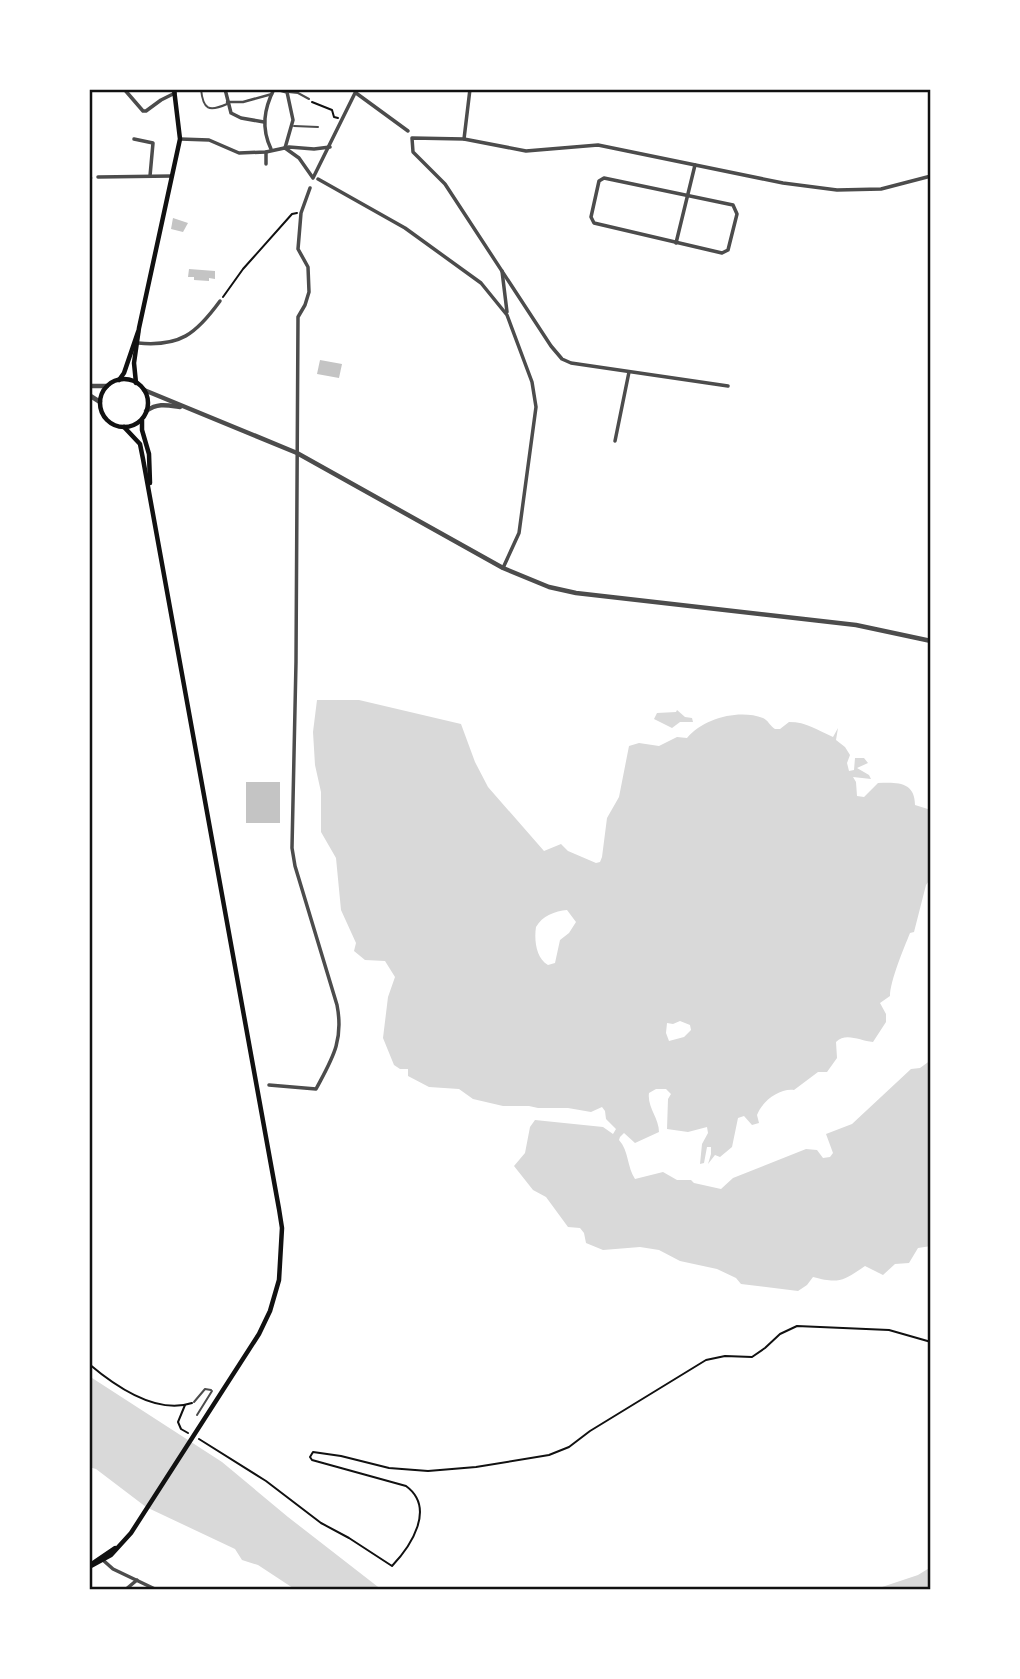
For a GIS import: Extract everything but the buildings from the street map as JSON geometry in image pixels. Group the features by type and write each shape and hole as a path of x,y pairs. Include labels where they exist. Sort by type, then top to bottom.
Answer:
{"main road":[{"path":"143,418 124,427 109,422 101,410 100,402 107,386 124,373 139,328 180,138 174,91"},
{"path":"136,383 134,363 139,328"},
{"path":"118,380 136,383 147,397 142,430 149,454 150,498"},
{"path":"89,1566 104,1561 131,1533 259,1334 270,1311 280,1272 282,1228 140,444 124,427"},
{"path":"89,1566 131,1533"}],"street":[{"path":"124,89 136,100 139,109 146,111 174,91"},
{"path":"225,89 230,113 264,122"},
{"path":"464,139 470,89"},
{"path":"228,103 243,102 274,91 287,92 293,126 288,133 285,148"},
{"path":"266,164 268,151 264,122 266,107 274,91"},
{"path":"316,178 356,91 408,131"},
{"path":"180,138 209,140 239,153 330,147"},
{"path":"728,386 571,363 562,359 453,195 435,172 413,152 412,138 464,139 526,151 598,145 783,183 837,190 870,190 931,176"},
{"path":"134,139 153,143 150,176"},
{"path":"285,148 299,158 316,178 405,228 481,283 507,315"},
{"path":"676,243 695,165"},
{"path":"98,177 172,176"},
{"path":"604,178 688,195 733,205 736,208 728,250 722,253 676,243 591,220 599,181 604,178"},
{"path":"269,1085 316,1089 334,1055 340,1033 337,1005 292,848 298,317 309,292 308,267 298,249 301,213 310,188"},
{"path":"502,269 507,315 532,382 536,407 519,533 503,568"},
{"path":"138,343 182,340 197,328 220,301"},
{"path":"615,441 629,372"},
{"path":"89,386 107,386"},
{"path":"144,390 297,453 503,568 537,583 561,590 856,625 931,641"},
{"path":"89,395 100,402"},
{"path":"146,411 155,405 163,404 188,409"},
{"path":"104,1561 113,1569 158,1590"},
{"path":"125,1590 136,1580"}],"lane":[{"path":"201,89 207,108 213,110 228,103"},
{"path":"287,92 298,93 309,99"},
{"path":"293,126 318,127"},
{"path":"194,1402 205,1389 212,1391 197,1415"}],"path":[{"path":"309,99 314,104 332,110 334,117 343,121"},
{"path":"220,301 243,269 292,214 301,213"},
{"path":"185,1405 178,1420 181,1429 266,1480 321,1523 392,1566 405,1552 418,1524 420,1500 406,1486 312,1461 310,1457 313,1452 389,1468 428,1471 525,1460 569,1447 590,1431 706,1360 725,1356 752,1357 759,1354 788,1328 817,1325 889,1330 931,1342"},
{"path":"89,1364 102,1376 153,1403 185,1405 194,1402"}],"shaded area":[{"path":"317,700 359,700 461,724 475,762 488,787 544,851 561,844 568,851 596,863 600,862 602,857 607,818 619,797 629,746 639,743 659,746 677,737 687,738 703,725 733,715 763,718 775,729 780,729 789,722 801,723 833,737 838,728 836,740 850,755 847,763 849,771 854,770 855,758 864,758 868,763 857,768 871,779 853,777 857,796 864,797 878,783 898,783 909,788 915,805 931,810 931,878 926,885 914,932 910,933 898,964 890,996 880,1003 886,1014 886,1022 873,1042 849,1037 836,1042 837,1058 827,1072 818,1072 794,1090 772,1096 759,1110 759,1123 752,1125 744,1116 738,1118 732,1147 720,1157 715,1155 708,1164 711,1147 707,1147 704,1163 700,1164 707,1127 688,1132 667,1129 668,1099 671,1094 666,1089 656,1089 649,1093 659,1132 635,1143 624,1133 619,1140 625,1149 635,1179 663,1172 677,1180 691,1180 721,1189 733,1178 806,1149 817,1150 823,1158 830,1157 833,1153 826,1134 852,1124 911,1069 920,1068 931,1060 931,1246 918,1248 909,1263 895,1264 883,1275 865,1266 840,1280 813,1277 798,1291 741,1284 736,1278 717,1269 680,1261 659,1250 640,1247 603,1250 586,1243 580,1228 568,1227 546,1197 533,1190 514,1166 525,1153 530,1127 535,1120 603,1127 613,1134 616,1129 606,1119 602,1107 591,1112 568,1108 503,1106 473,1099 459,1089 429,1087 408,1076 408,1069 400,1069 394,1065 383,1038 388,997 395,977 385,961 365,960 354,951 356,943 341,910 336,858 321,832 321,792 315,765 313,732","holes":["567,910 576,922 560,940 555,963 548,965 537,948 536,927 549,915","680,1021 690,1025 691,1030 684,1037 669,1041 667,1023"]},
{"path":"677,710 685,717 692,718 693,722 680,722 672,728 654,719 657,713"},
{"path":"89,1376 222,1462 382,1590 296,1590 258,1565 242,1560 235,1549 146,1507 96,1469 89,1467"},
{"path":"931,1567 931,1590 873,1590 918,1575"}]}
